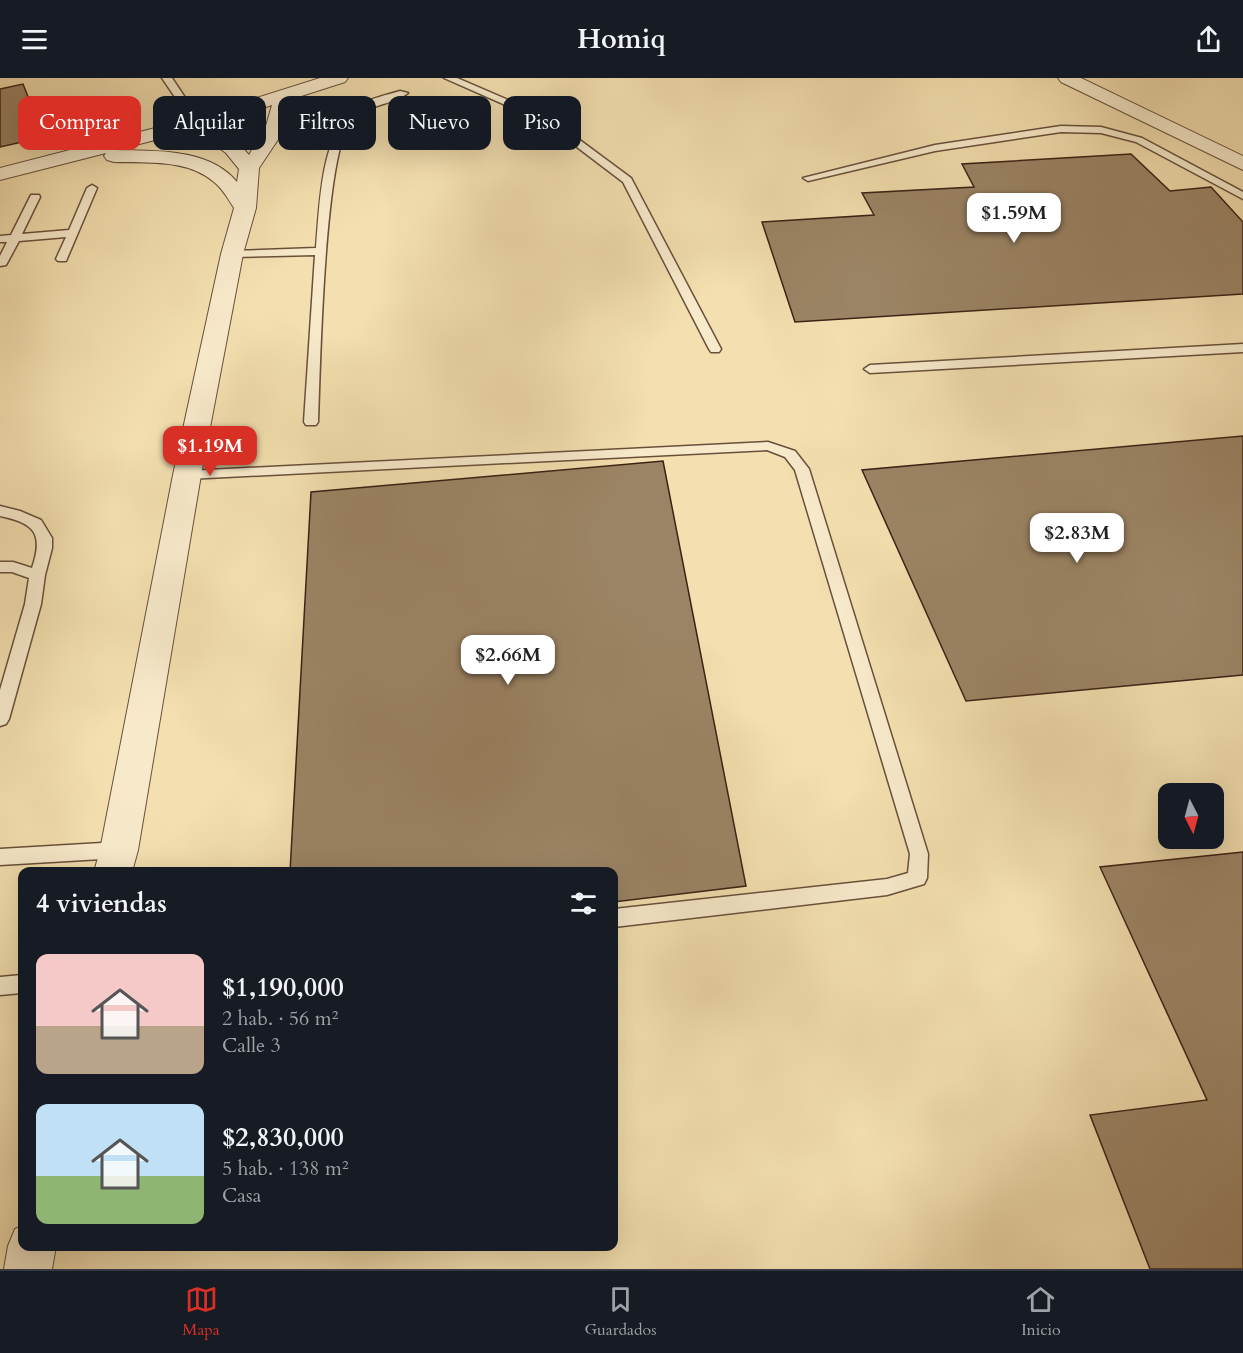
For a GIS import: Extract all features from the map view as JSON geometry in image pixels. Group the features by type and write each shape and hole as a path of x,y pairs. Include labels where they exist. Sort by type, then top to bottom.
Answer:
{"street":[{"path":"283,96 339,78"},
{"path":"1067,78 1243,164"},
{"path":"116,861 187,475 232,254 245,208 249,168 264,148 278,120"},
{"path":"0,174 153,135"},
{"path":"234,150 249,168"},
{"path":"80,155 167,157 199,166 220,175 245,208"},
{"path":"28,1269 31,1251"}],"lane":[{"path":"166,78 178,96"},
{"path":"449,78 547,120 627,180 715,349"},
{"path":"311,422 321,251 327,190 338,136 346,121 363,106 403,93"},
{"path":"808,178 935,148 1061,129 1101,130 1139,140 1243,196"},
{"path":"62,259 92,188"},
{"path":"2,263 35,197"},
{"path":"0,239 74,233"},
{"path":"232,254 321,251"},
{"path":"870,369 1243,348"},
{"path":"187,475 768,446 790,453 802,469 919,854 917,878 887,887 618,918"},
{"path":"0,511 27,516 44,533 46,551 37,575 33,604 0,719"},
{"path":"0,567 14,567 37,575"},
{"path":"0,857 116,861"},
{"path":"0,986 18,984"}],"building":[{"path":"23,84 28,96 18,96 18,143 0,147 0,89"},
{"path":"1131,154 1170,191 1211,187 1243,222 1243,294 795,322 762,222 874,215 862,193 974,187 962,164"},
{"path":"1243,436 1243,675 966,701 862,470"},
{"path":"663,461 746,886 618,902 618,867 290,867 311,492"},
{"path":"1243,852 1243,1269 1150,1269 1090,1115 1207,1100 1100,867"}]}
